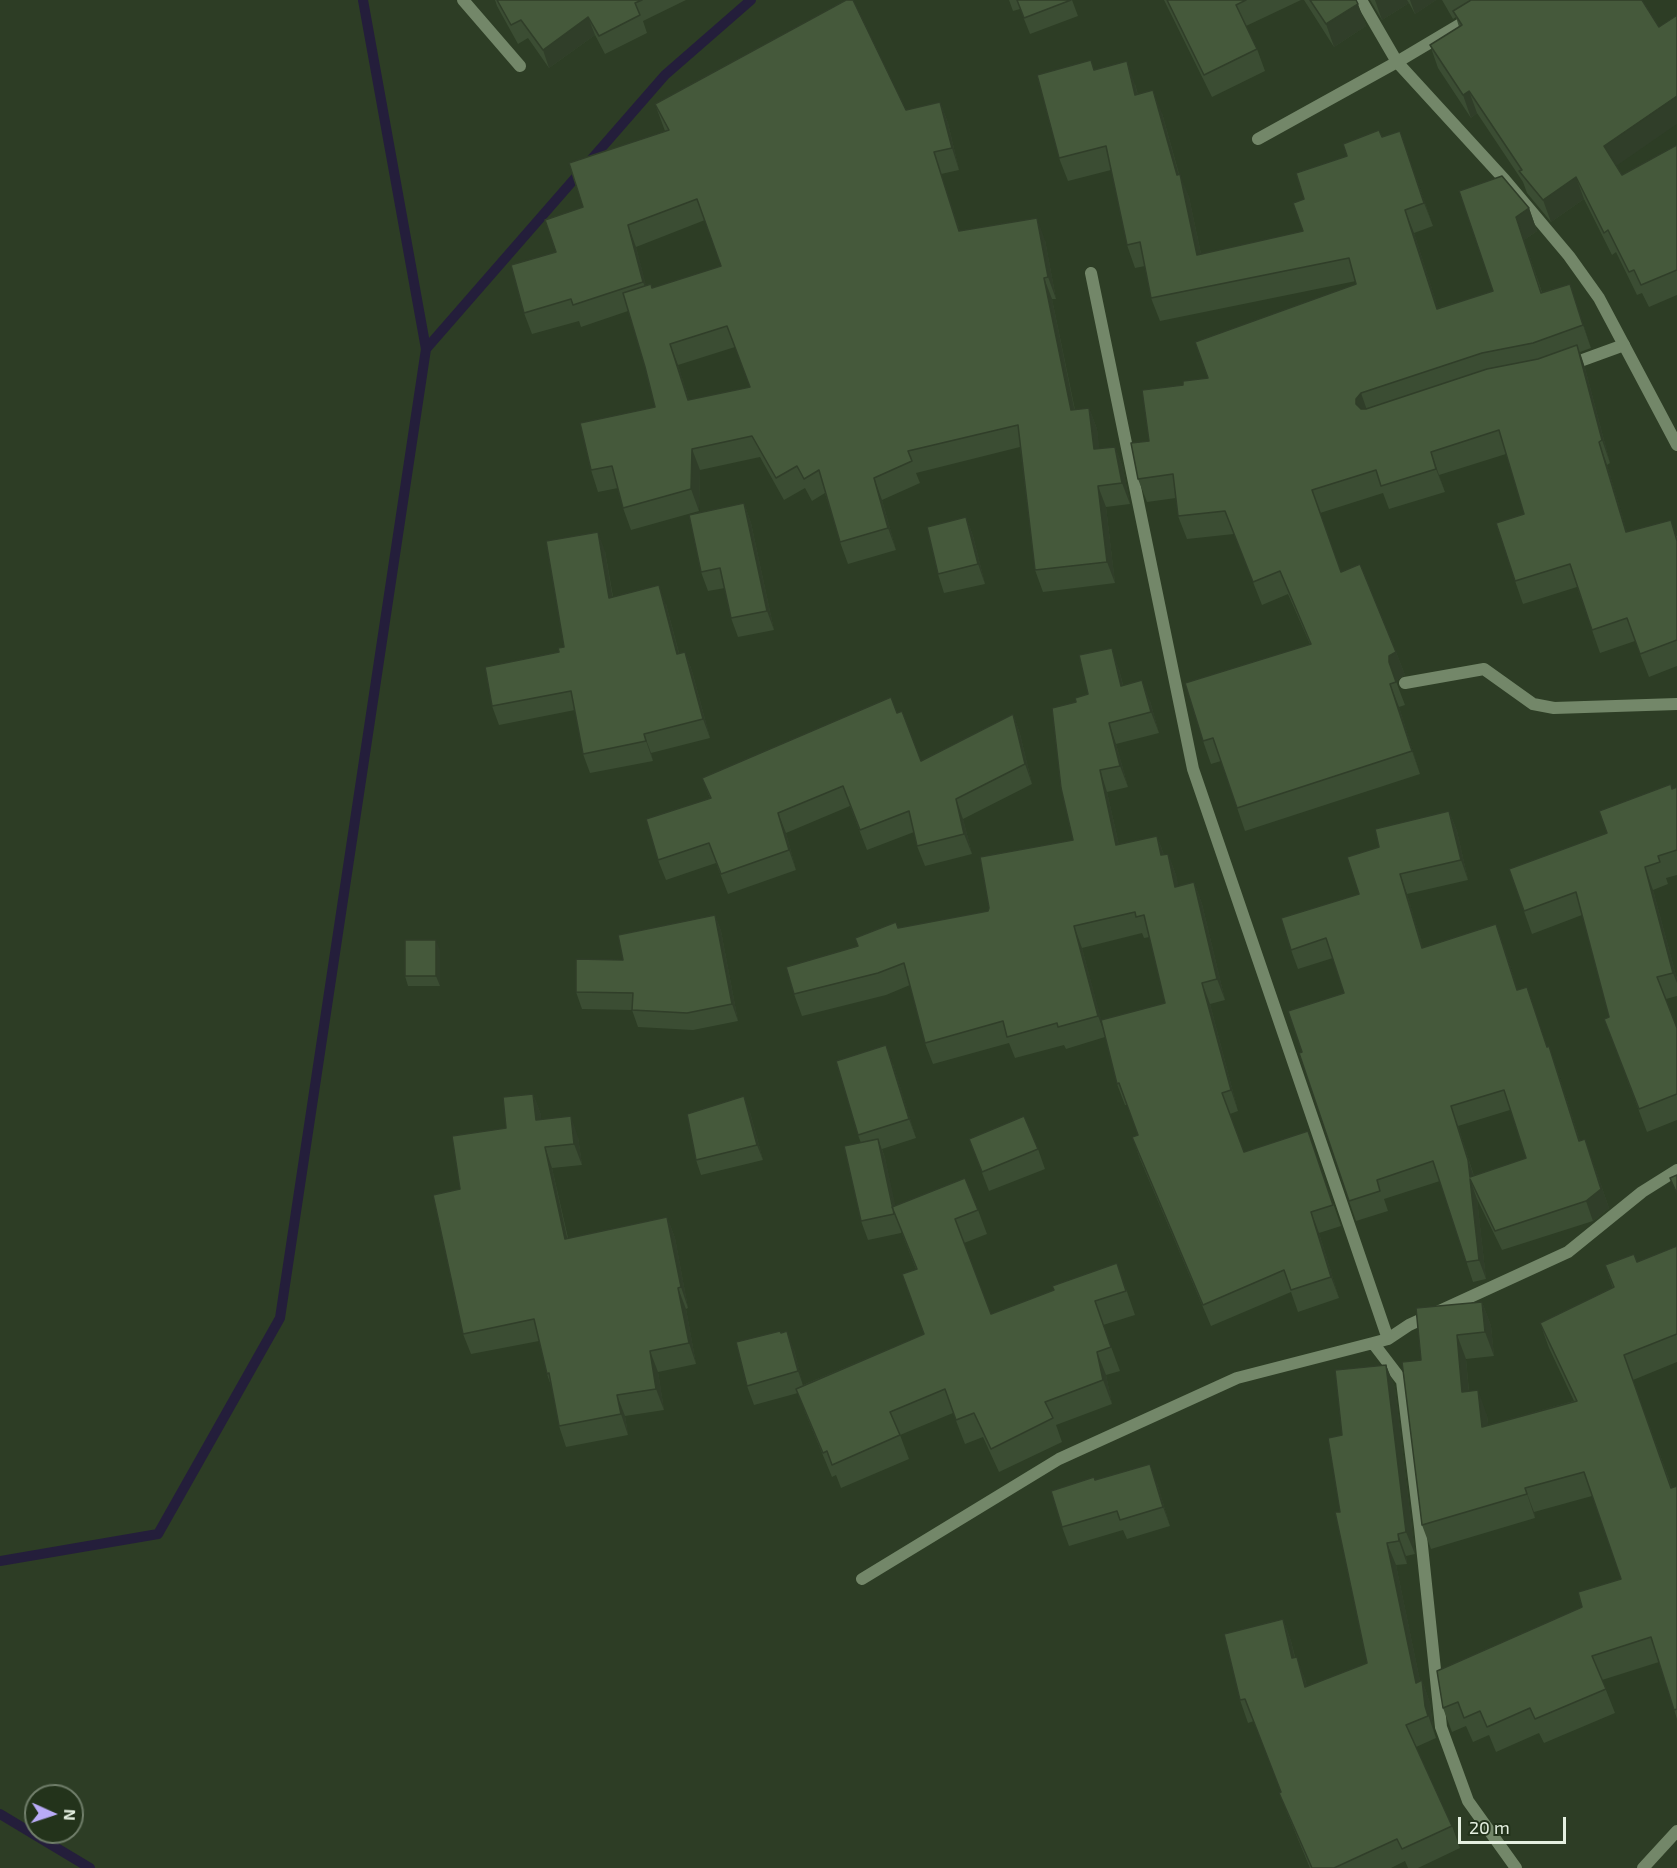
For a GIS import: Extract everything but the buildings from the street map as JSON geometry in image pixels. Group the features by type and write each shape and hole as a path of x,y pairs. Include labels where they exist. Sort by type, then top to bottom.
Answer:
{"street":[{"path":"463,0 520,66"},
{"path":"1361,0 1397,62 1505,180 1569,256 1599,298 1677,445"},
{"path":"1258,139 1397,62 1481,11"},
{"path":"1091,273 1193,769 1388,1339"},
{"path":"1554,370 1624,345"},
{"path":"1405,683 1484,669 1533,704 1554,708 1677,704"},
{"path":"862,1579 1070,1455 1237,1378 1388,1339 1409,1325 1568,1252 1642,1192 1677,1170"},
{"path":"1373,1343 1402,1381 1441,1727 1468,1801 1516,1868"},
{"path":"1643,1868 1677,1831"}],"waterway":[{"path":"0,1561 158,1534 280,1318 426,349 363,0"},
{"path":"426,349 665,75 751,0"},
{"path":"0,1814 90,1868"}]}
